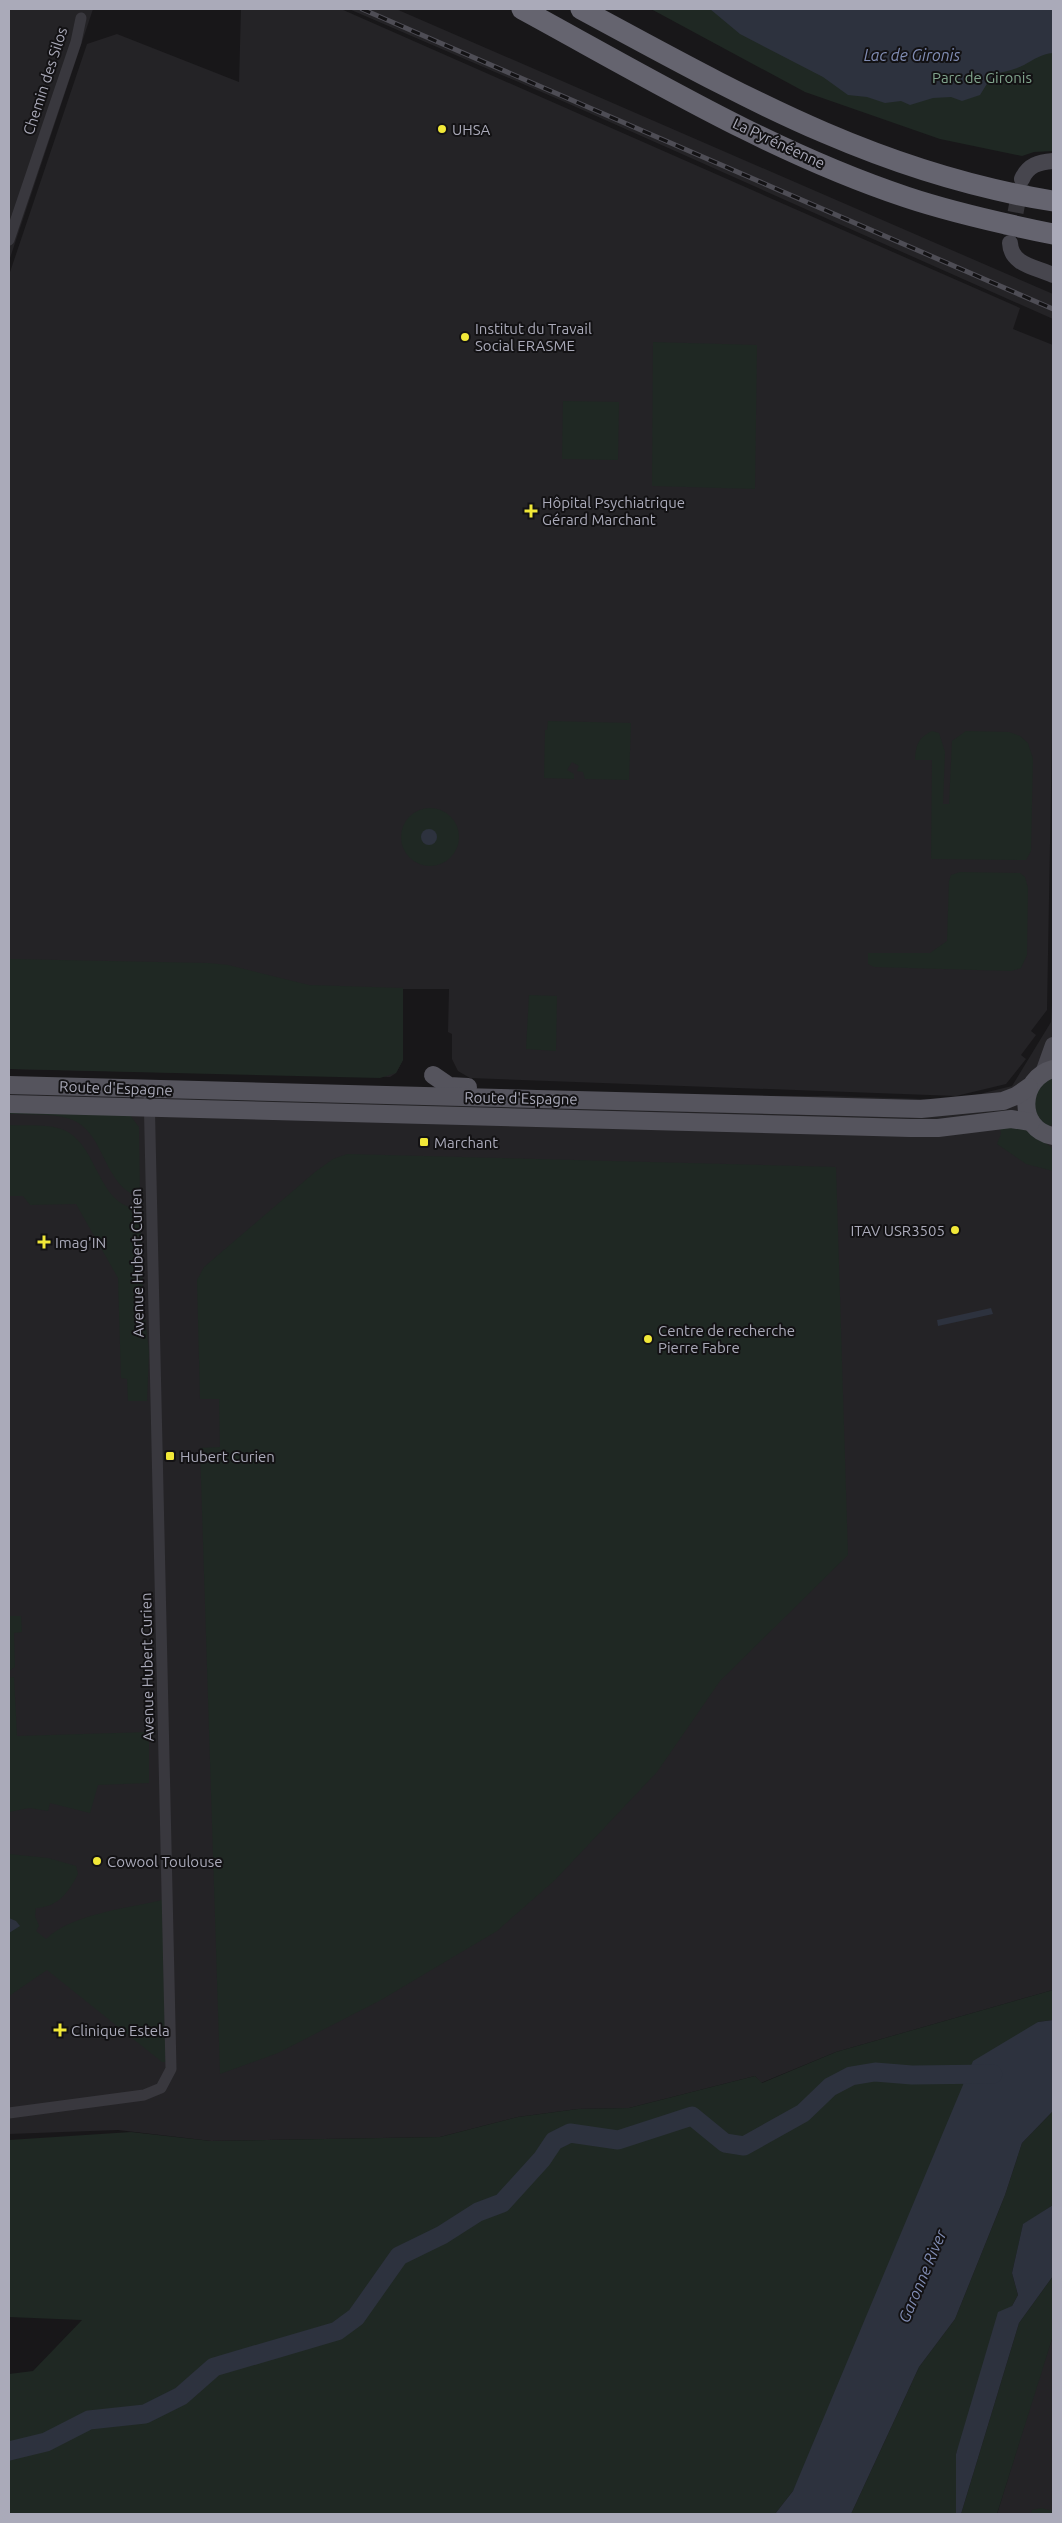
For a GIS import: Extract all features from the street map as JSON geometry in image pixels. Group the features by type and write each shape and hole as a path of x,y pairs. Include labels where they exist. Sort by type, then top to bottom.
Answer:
{"highway":[{"name":"La Pyrénéenne","path":"522,9 694,102 837,170 906,196 953,210 1053,234"},
{"name":"La Pyrénéenne","path":"581,9 784,117 841,141 915,169 958,181 1053,201"}],"main road":[{"name":"Route d'Espagne","path":"9,1085 921,1109 1003,1101 1016,1096 1048,1071"},
{"path":"433,1075 449,1086 498,1089 545,1098"},
{"path":"1029,1087 1025,1101 1031,1122 1040,1130 1053,1136"},
{"name":"Route d'Espagne","path":"9,1104 910,1128 938,1128 1011,1120 1031,1122"}],"street":[{"name":"Chemin des Silos","path":"9,240 76,42 81,18"},
{"path":"1022,179 1025,172 1035,164 1053,161"},
{"path":"1010,243 1010,251 1019,261 1053,274"},
{"path":"1048,1071 1053,1045"},
{"name":"Avenue Hubert Curien","path":"9,2113 144,2095 161,2088 171,2068 149,1089"}],"shaded area":[{"path":"9,9 93,9 9,261"},
{"name":"Hôpital Psychiatrique Gérard Marchant","path":"241,9 341,9 1020,308 1013,329 1053,345 1053,677 1047,1010 1031,1031 1036,1035 1021,1055 1026,1059 1006,1084 956,1096 470,1078 458,1071 452,1059 452,1034 448,1032 449,989 403,989 403,1060 396,1073 390,1077 9,1069 9,275 87,44 117,34 239,82"},
{"path":"349,9 396,9 1053,294 1053,319 567,103"},
{"path":"1053,984 1053,1990 836,2052 761,2083 755,2076 629,2108 578,2109 518,2117 440,2137 211,2141 118,2130 9,2134 9,1077 607,1095 829,1096 955,1100 1012,1086 1051,1022"},
{"path":"1053,2336 1053,2514 997,2514 1041,2371"}],"green space":[{"name":"Lac de Gironis","path":"651,9 1053,9 1053,151 1034,152 1022,156 940,139 805,92"},
{"path":"653,342 757,345 755,489 652,486"},
{"path":"563,401 619,402 618,460 562,459"},
{"path":"548,721 631,723 629,780 585,779 583,772 577,771 579,766 572,762 567,770 574,774 574,779 544,778 545,730 547,730"},
{"path":"932,731 939,733 945,752 943,804 949,804 952,741 966,731 1009,732 1020,736 1028,743 1033,759 1031,851 1026,860 931,859 932,760 915,760 919,742"},
{"path":"430,808 441,810 454,821 459,837 457,848 446,861 430,866 419,864 406,853 401,837 403,826 414,813"},
{"path":"960,872 1020,873 1025,877 1028,888 1027,955 1021,968 1011,971 874,967 868,964 868,953 930,953 947,941 949,881 951,875"},
{"path":"9,959 208,963 228,965 309,985 403,988 403,1060 396,1073 380,1078 9,1069"},
{"path":"529,995 557,996 556,1051 526,1049"},
{"path":"1053,1077 1053,1123 1049,1127 1043,1123 1033,1110 1038,1086"},
{"path":"9,1109 129,1114 139,1127 140,1197 128,1191 118,1182 98,1146 82,1125 70,1119 55,1116 9,1114"},
{"path":"9,1125 46,1126 66,1131 77,1139 86,1150 107,1188 115,1198 126,1206 140,1209 143,1299 149,1352 147,1401 128,1401 127,1379 121,1378 118,1278 76,1204 30,1205 23,1196 9,1196"},
{"path":"1021,1125 1051,1147 1053,1150 1053,1171 1026,1164 997,1144 1001,1134 1000,1127"},
{"path":"347,1154 836,1167 848,1555 720,1681 657,1772 555,1880 497,1931 381,2000 278,2053 220,2074 200,1448 220,1447 219,1399 200,1399 197,1280 204,1267 315,1172 333,1159"},
{"path":"9,1616 21,1616 22,1632 14,1633 15,1667 9,1671"},
{"path":"14,1677 17,1736 149,1732 149,1783 98,1785 90,1813 50,1803 48,1811 29,1808 9,1812 9,1678"},
{"path":"9,1854 48,1858 76,1866 78,1874 66,1893 50,1905 36,1908 35,1916 39,1926 36,1931 46,1939 70,1923 117,1909 162,1900 166,2062 162,2062 47,1970 9,1996"},
{"path":"1053,1990 1053,2020 1038,2022 793,2491 775,2514 9,2514 9,2374 33,2371 82,2320 9,2317 9,2140 131,2132 211,2141 440,2137 518,2117 578,2109 629,2108 755,2076 762,2083 836,2052"},
{"path":"1053,2111 1053,2205 1023,2225 1012,2273 1018,2295 1012,2306 956,2454 956,2514 851,2514 919,2367 955,2319 1005,2195 1022,2143"},
{"path":"1053,2276 1053,2336 997,2514 961,2514 1019,2323"},
{"path":"1041,2508 1053,2511 1053,2514 1031,2514 1032,2510"}],"water":[{"name":"Lac de Gironis","path":"710,9 1053,9 1053,53 1041,56 1005,72 993,74 980,95 962,101 951,97 933,98 910,105 901,101 885,103 867,97 848,95 823,77 740,34"},
{"path":"426,829 432,829 437,834 435,843 426,845 421,840 421,834"},
{"path":"991,1308 993,1314 938,1326 937,1320"},
{"path":"9,1918 16,1921 20,1926 9,1933"},
{"name":"Garonne River","path":"1053,2020 1053,2111 1022,2143 1005,2195 955,2319 919,2367 851,2514 775,2514 793,2491 973,2061 1038,2022"},
{"path":"1053,2205 1053,2276 1019,2323 961,2514 956,2514 956,2454 998,2312 1012,2306 1018,2295 1012,2273 1023,2224"}],"waterway":[{"path":"9,2451 46,2442 89,2420 145,2414 181,2396 214,2367 337,2331 356,2317 399,2256 442,2235 478,2212 502,2203 542,2159 554,2141 570,2133 618,2140 692,2116 725,2143 744,2146 803,2113 830,2087 851,2076 875,2072 912,2075 993,2074"}],"tunnel":[{"path":"1011,236 1021,184"}],"railway":[{"path":"362,9 1053,309"}],"place":[{"name":"UHSA","path":"442,129"},
{"name":"Institut du Travail Social ERASME","path":"465,337"},
{"name":"Hôpital Psychiatrique Gérard Marchant","path":"531,511"},
{"name":"Marchant","path":"424,1142"},
{"name":"ITAV USR3505","path":"955,1230"},
{"name":"Imag'IN","path":"44,1242"},
{"name":"Centre de recherche Pierre Fabre","path":"648,1339"},
{"name":"Hubert Curien","path":"170,1456"},
{"name":"Cowool Toulouse","path":"97,1861"},
{"name":"Clinique Estela","path":"60,2030"}],"park label":[{"name":"Parc de Gironis","path":"982,77"}]}
